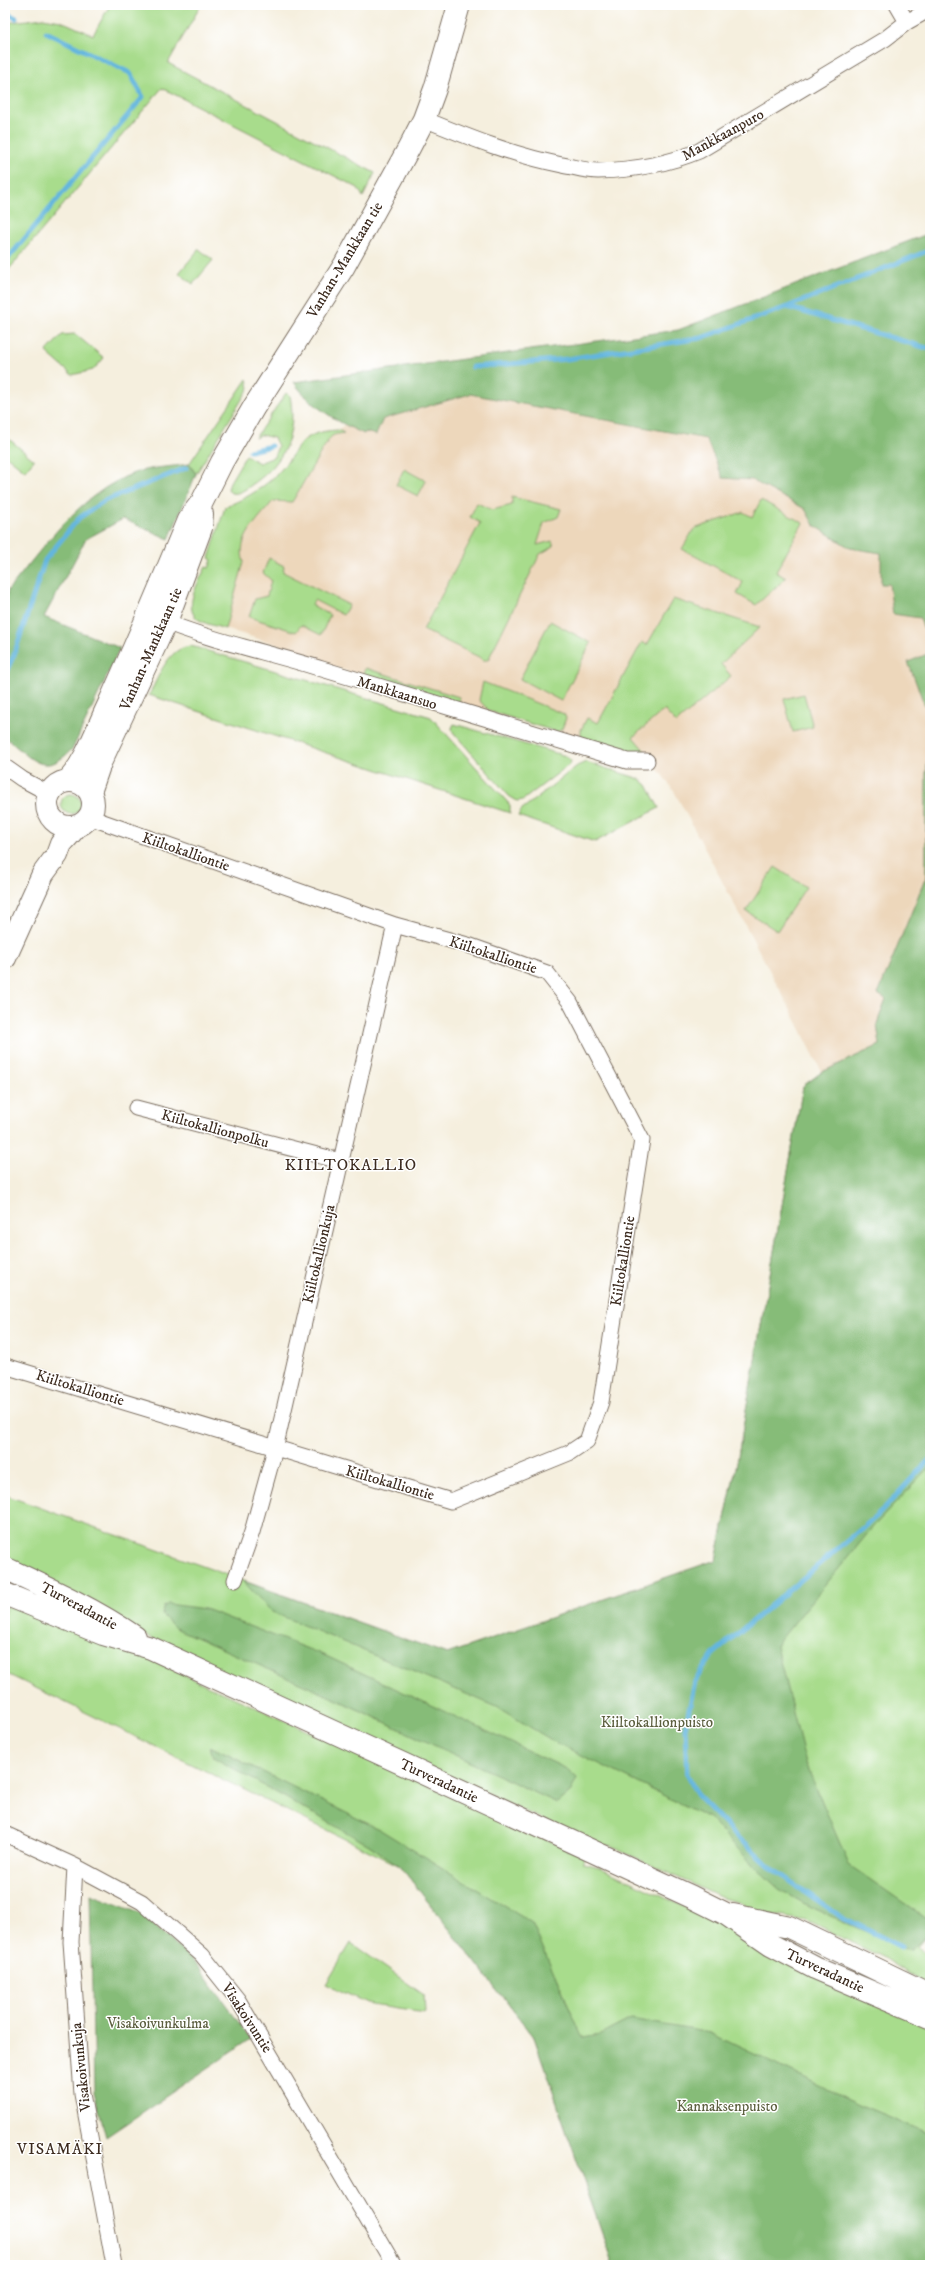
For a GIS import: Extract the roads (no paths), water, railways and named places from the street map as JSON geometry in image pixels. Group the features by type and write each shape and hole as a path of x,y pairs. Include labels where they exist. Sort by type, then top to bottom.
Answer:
{"main road":[{"name":"Vanhan-Mankkaan tie","path":"90,792 100,763 158,619 188,520 202,502 222,462 254,407 344,266 424,119 446,58 459,5"},
{"name":"Vanhan-Mankkaan tie","path":"68,781 76,773 158,619"},
{"path":"5,958 43,874 57,855 61,844 82,822 94,802 90,792 81,783 68,781 58,784 50,804 50,827 43,852 43,874"},
{"path":"50,804 55,821 65,826 82,822"},
{"name":"Turveradantie","path":"5,1568 65,1595 110,1620 151,1648"},
{"name":"Turveradantie","path":"5,1594 103,1634 151,1648 692,1896 726,1914 771,1945 796,1958 930,2017"},
{"name":"Turveradantie","path":"726,1914 789,1927 930,1995"}],"street":[{"path":"897,5 907,22"},
{"name":"Mankkaanpuro","path":"424,119 522,157 597,171 655,165 678,160 699,151 885,39 907,22 930,9"},
{"name":"Mankkaansuo","path":"158,619 189,631 627,761 647,762"},
{"path":"5,766 50,804"},
{"name":"Kiiltokalliontie","path":"5,1366 275,1449 451,1501 570,1453 587,1441 601,1402 642,1140 570,1002 547,973 471,946 394,925 82,822"},
{"name":"Kiiltokallionkuja","path":"235,1580 252,1532 275,1449 394,925"},
{"name":"Kiiltokallionpolku","path":"136,1108 340,1161"},
{"name":"Visakoivuntie","path":"5,1834 75,1866 142,1902 202,1955 238,2000 394,2265"},
{"name":"Visakoivunkuja","path":"75,1866 71,1942 82,2094 114,2265"}],"waterway":[{"path":"5,12 16,18"},
{"path":"5,262 143,97 130,73 46,32"},
{"path":"472,367 567,359 701,338 787,307 930,250"},
{"path":"787,307 930,349"},
{"path":"250,451 271,446"},
{"path":"5,674 14,655 45,560 79,518 104,501 186,468"},
{"path":"901,1947 840,1916 774,1870 738,1837 699,1797 687,1774 685,1729 695,1681 712,1655 878,1515 930,1459"}],"district":[{"name":"KIILTOKALLIO","path":"351,1165"},
{"name":"VISAMÄKI","path":"60,2149"}],"park label":[{"name":"Kiiltokallionpuisto","path":"657,1722"},
{"name":"Visakoivunkulma","path":"158,2023"},
{"name":"Kannaksenpuisto","path":"727,2106"}]}
